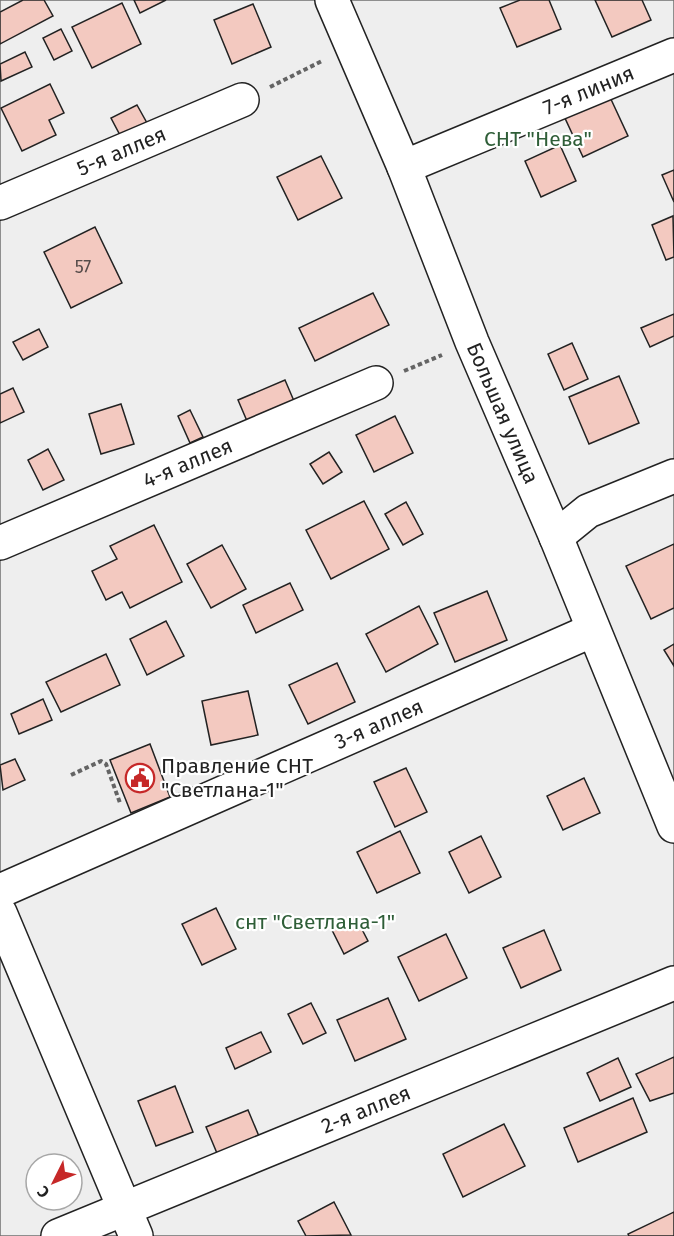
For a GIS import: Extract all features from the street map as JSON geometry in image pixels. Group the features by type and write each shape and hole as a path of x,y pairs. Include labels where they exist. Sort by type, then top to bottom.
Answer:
{"street":[{"name":"Большая улица","path":"332,0 404,167 472,342 566,529 593,630 674,826"},
{"name":"7-я линия","path":"404,167 674,55"},
{"name":"5-я аллея","path":"0,203 242,100"},
{"name":"4-я аллея","path":"0,543 376,383"},
{"path":"566,529 588,511 674,476"},
{"path":"566,529 598,526 674,495"},
{"name":"3-я аллея","path":"0,891 133,835 593,630"},
{"path":"0,914 129,1222"},
{"name":"2-я аллея","path":"58,1236 129,1222 674,983"}],"path":[{"path":"242,100 352,47"},
{"path":"376,383 472,342"},
{"path":"71,775 101,762 106,764 133,835"}],"green space":[{"name":"снт \"Светлана-1\"","path":"0,0 674,0 674,1236 0,1236"}],"building":[{"path":"23,0 44,0 53,16 0,44 0,12"},
{"path":"134,0 166,0 140,13"},
{"path":"520,0 549,0 561,29 517,47 500,8"},
{"path":"595,0 642,0 651,20 612,37"},
{"path":"122,3 141,44 92,68 72,27"},
{"path":"253,4 271,47 232,64 214,20"},
{"path":"61,29 72,51 54,60 43,38"},
{"path":"25,52 32,67 1,81 0,64"},
{"path":"50,84 64,113 49,120 56,135 22,151 1,108"},
{"path":"609,95 628,136 583,157 564,116"},
{"path":"137,105 147,123 121,137 111,118"},
{"path":"560,145 576,181 541,197 525,161"},
{"path":"321,156 342,198 298,220 277,177"},
{"path":"674,170 674,202 662,175"},
{"path":"673,216 674,257 666,260 652,225"},
{"path":"95,227 122,283 71,308 44,252"},
{"path":"373,293 389,325 315,361 299,328"},
{"path":"674,314 674,336 650,347 641,328"},
{"path":"39,329 48,347 23,360 13,342"},
{"path":"572,343 588,379 564,390 548,354"},
{"path":"619,376 639,423 589,444 569,397"},
{"path":"285,380 294,401 247,421 238,400"},
{"path":"13,388 24,412 0,423 0,394"},
{"path":"121,404 134,444 101,454 89,414"},
{"path":"190,410 203,437 190,443 178,416"},
{"path":"395,416 413,453 374,472 356,435"},
{"path":"48,449 64,480 43,490 28,460"},
{"path":"329,452 342,472 323,484 310,464"},
{"path":"364,501 389,549 331,579 306,530"},
{"path":"406,502 423,534 403,545 385,514"},
{"path":"154,525 182,582 130,608 122,592 106,600 92,571 117,559 110,546"},
{"path":"674,544 674,608 651,619 626,566"},
{"path":"222,545 246,589 211,608 187,564"},
{"path":"290,583 303,610 256,633 243,605"},
{"path":"487,591 507,640 455,662 434,613"},
{"path":"419,606 438,644 386,672 366,634"},
{"path":"166,621 184,656 147,675 130,639"},
{"path":"674,644 674,666 664,650"},
{"path":"106,654 120,685 61,712 46,682"},
{"path":"337,663 355,702 308,724 289,685"},
{"path":"248,691 258,735 211,745 202,701"},
{"path":"43,699 52,720 19,734 11,714"},
{"name":"Правление СНТ \"Светлана-1\"","path":"150,744 170,797 131,813 110,760"},
{"path":"15,759 25,780 3,790 0,765"},
{"path":"406,768 427,812 395,827 374,782"},
{"path":"584,778 600,813 563,830 547,796"},
{"path":"400,831 420,873 377,893 357,852"},
{"path":"481,836 501,877 469,893 449,852"},
{"path":"216,908 236,949 202,965 182,924"},
{"path":"356,918 368,941 344,954 332,930"},
{"path":"544,930 561,970 521,988 503,948"},
{"path":"446,934 467,978 419,1001 398,957"},
{"path":"388,998 406,1039 355,1061 337,1020"},
{"path":"311,1003 326,1033 303,1044 288,1014"},
{"path":"261,1032 271,1052 235,1069 226,1048"},
{"path":"674,1057 674,1093 650,1101 636,1074"},
{"path":"618,1058 631,1087 600,1101 587,1073"},
{"path":"175,1086 193,1132 156,1146 138,1101"},
{"path":"633,1098 647,1132 578,1162 564,1128"},
{"path":"248,1110 261,1141 219,1158 206,1127"},
{"path":"504,1124 525,1166 463,1197 443,1154"},
{"path":"334,1202 351,1235 306,1236 298,1221"},
{"path":"674,1212 674,1236 629,1236 628,1234"}],"place":[{"name":"Правление СНТ \"Светлана-1\"","path":"140,778"}],"park label":[{"name":"СНТ \"Нева\"","path":"538,139"}]}
